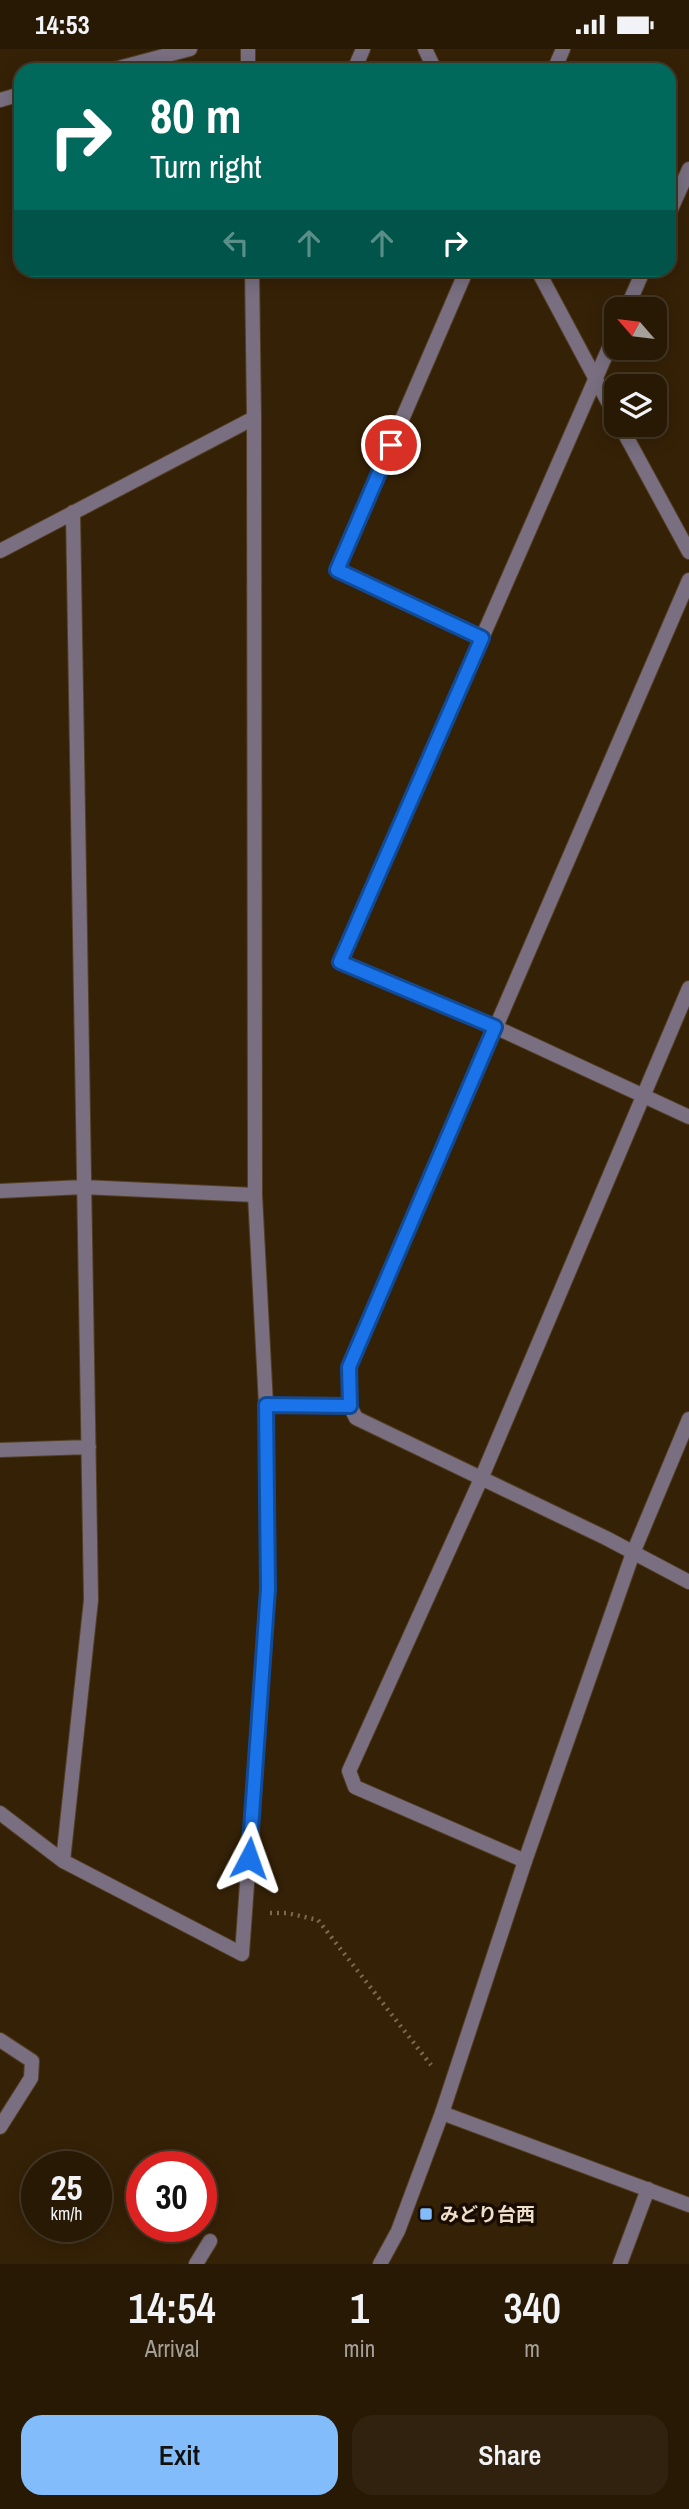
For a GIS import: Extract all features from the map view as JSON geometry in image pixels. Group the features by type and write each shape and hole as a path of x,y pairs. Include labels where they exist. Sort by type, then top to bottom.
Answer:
{"street":[{"path":"137,63 190,49"},
{"path":"684,196 689,169"},
{"path":"0,1813 63,1861 242,1954 268,1589 266,1405 255,1195 252,277"},
{"path":"464,277 337,570 482,638"},
{"path":"541,277 604,395"},
{"path":"632,297 640,277"},
{"path":"604,358 340,962 495,1027 689,1117"},
{"path":"0,551 254,418"},
{"path":"627,437 689,552"},
{"path":"63,1861 91,1600 73,512"},
{"path":"689,580 349,1367 350,1406 356,1418 689,1581"},
{"path":"525,1861 355,1787 349,1771 481,1479 689,988"},
{"path":"0,1191 83,1187 255,1195"},
{"path":"266,1405 350,1406"},
{"path":"380,2264 398,2231 442,2113 525,1861 633,1553 689,1419"},
{"path":"0,1450 89,1447"},
{"path":"0,2040 32,2061 31,2078 0,2127"},
{"path":"442,2113 689,2205"},
{"path":"620,2264 649,2189"},
{"path":"196,2264 209,2242"}],"path":[{"path":"245,1912 287,1913 317,1920 430,2065 454,2075"}],"place":[{"name":"みどり台西","path":"426,2214"}],"route":[{"path":"249,1858 268,1589 266,1405 350,1406 349,1367 495,1027 340,962 482,638 337,570 391,445"}]}
